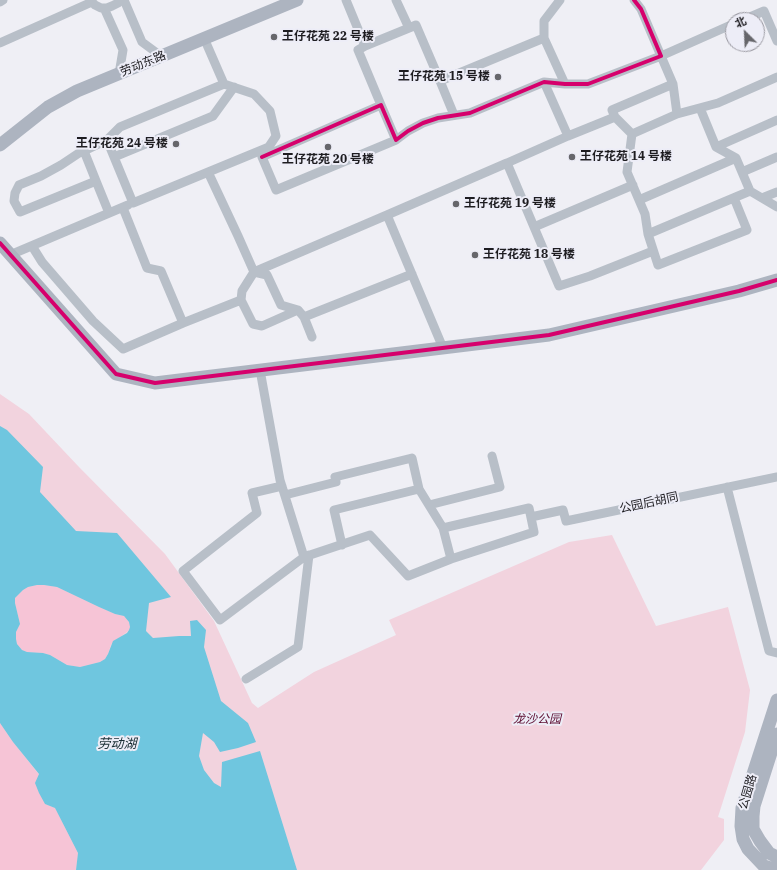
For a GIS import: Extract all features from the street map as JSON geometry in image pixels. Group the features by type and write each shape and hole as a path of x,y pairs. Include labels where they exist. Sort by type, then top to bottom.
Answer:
{"street":[{"path":"0,43 91,1 95,5 104,8 118,3 120,0"},
{"path":"124,0 142,42 161,56"},
{"name":"劳动东路","path":"0,145 48,107 77,91 297,0"},
{"path":"346,0 365,46"},
{"path":"396,0 409,28"},
{"path":"560,0 544,21 544,38 564,84"},
{"path":"634,0 641,9 673,84 677,114"},
{"path":"104,8 123,50 119,74"},
{"path":"765,13 777,41"},
{"path":"396,140 358,50 365,46 416,25 454,115"},
{"path":"262,157 276,190 396,140 408,131 423,123 438,118 470,113 544,82 588,84 661,56 725,28"},
{"path":"204,38 224,84"},
{"path":"440,81 544,38"},
{"path":"632,134 677,114 718,103 777,77"},
{"path":"544,82 568,136"},
{"path":"96,181 20,212 14,201 15,193 19,185 41,176 84,150 107,140 120,127 224,84 254,94 270,111 276,136 262,157"},
{"path":"632,134 615,117 612,110 673,84"},
{"path":"114,156 213,116 234,87"},
{"path":"262,157 381,105"},
{"path":"700,108 716,147 736,158 750,191 777,207"},
{"path":"412,274 301,314 262,326 253,324 241,300 242,291 254,272 615,117"},
{"path":"716,147 777,120"},
{"path":"632,134 627,172 645,214 648,234 658,265 747,230 734,198"},
{"path":"107,140 133,203"},
{"path":"10,255 269,147"},
{"path":"84,150 110,213"},
{"path":"742,172 777,156"},
{"path":"639,200 736,158"},
{"path":"506,163 558,286 590,276 653,251"},
{"path":"208,172 254,272"},
{"path":"534,227 633,185"},
{"path":"648,234 750,191"},
{"path":"762,198 777,192"},
{"path":"123,208 147,268 161,272 184,323"},
{"path":"387,216 443,348"},
{"path":"0,244 116,374 156,383 549,335 740,291 777,280"},
{"path":"32,246 42,262 93,321 122,349 241,300"},
{"path":"254,272 267,275 281,305 301,314 312,337"},
{"path":"246,679 298,647 306,556 283,490 260,370"},
{"path":"429,505 500,487 492,456"},
{"path":"443,528 529,508 534,532 451,559 408,576 370,535 306,556 220,620 184,572 257,513 252,493 336,482 335,477 412,458 419,489 443,528 451,559"},
{"name":"公园后胡同","path":"531,517 563,510 566,521 777,477"},
{"path":"727,487 769,651 777,654"},
{"path":"342,544 334,510 419,489"},
{"name":"公园路","path":"777,700 742,808 741,826 743,839 748,849 763,868 777,870"},
{"name":"公园路","path":"777,734 754,806 753,829 769,853 777,857"}],"green space":[{"name":"龙沙公园","path":"0,394 29,414 165,554 214,621 252,703 258,708 314,672 396,635 389,620 569,542 612,535 656,626 728,607 750,690 745,732 718,817 724,819 724,840 701,870 0,870"}],"shaded area":[{"path":"37,585 57,587 115,614 124,616 129,622 129,630 111,644 105,659 100,662 80,667 67,665 50,655 22,650 17,644 16,639 16,632 20,624 15,598 28,587"},
{"path":"0,723 39,775 45,804 55,808 78,853 76,870 0,870"}],"water":[{"name":"劳动湖","path":"0,426 7,430 43,467 40,492 76,531 117,533 171,597 149,603 146,631 153,638 191,636 190,621 197,620 206,630 204,647 221,701 248,723 256,742 220,752 214,742 203,733 199,756 204,770 214,783 221,787 222,762 260,751 297,870 76,870 78,853 55,808 45,804 39,793 35,783 39,774 13,742 0,723","holes":["44,585 57,587 115,614 124,616 129,622 129,630 127,633 113,641 105,659 100,662 80,667 67,665 50,655 22,650 17,644 16,639 16,632 20,624 15,598 28,587"]}],"cycle path":[{"path":"262,157 381,105 396,140 408,131 423,123 438,118 470,113 544,82 588,84 661,56 641,9 634,0"},
{"path":"0,243 116,374 155,383 549,335 739,291 777,280"}],"place":[{"name":"王仔花苑 22 号楼","path":"274,37"},
{"name":"王仔花苑 15 号楼","path":"498,77"},
{"name":"王仔花苑 24 号楼","path":"176,144"},
{"name":"王仔花苑 20 号楼","path":"328,147"},
{"name":"王仔花苑 14 号楼","path":"572,157"},
{"name":"王仔花苑 19 号楼","path":"456,204"},
{"name":"王仔花苑 18 号楼","path":"475,255"}]}
